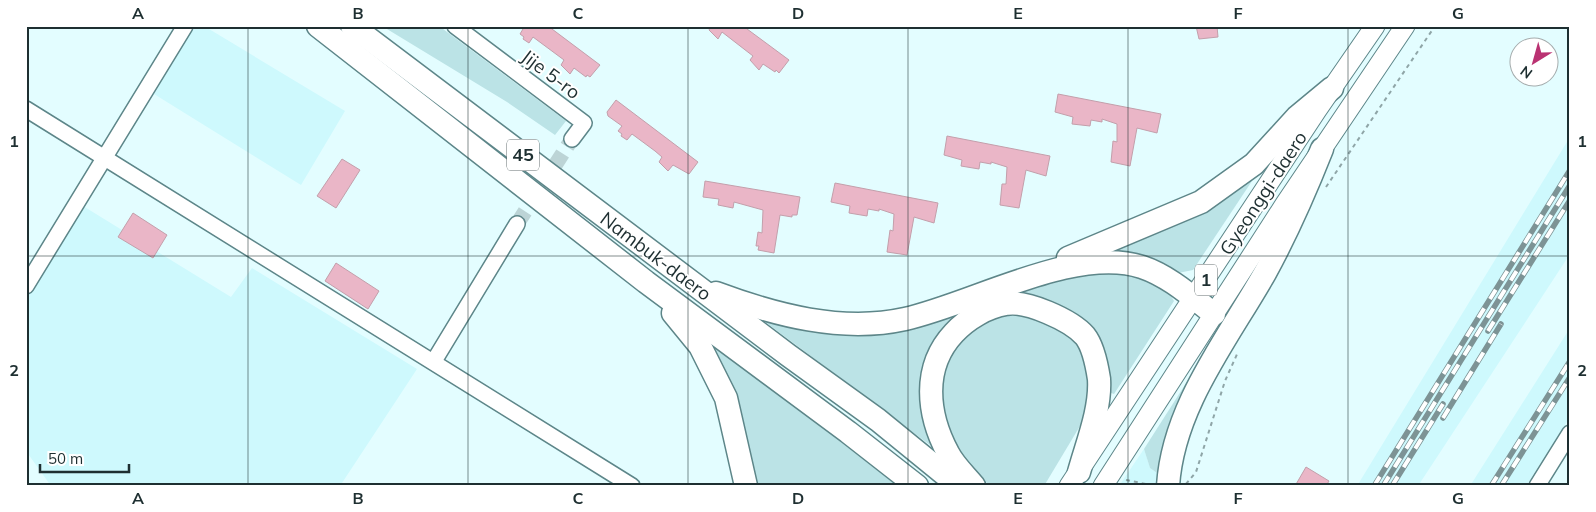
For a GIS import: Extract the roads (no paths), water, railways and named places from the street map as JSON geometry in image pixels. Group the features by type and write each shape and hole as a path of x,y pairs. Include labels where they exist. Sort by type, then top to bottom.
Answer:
{"highway":[{"name":"Nambuk-daero","path":"318,26 646,282 848,432 917,486"},
{"name":"Nambuk-daero","path":"352,26 878,420 959,486"},
{"path":"1001,288 1201,202 1254,164 1297,117 1332,88"},
{"path":"1168,476 1187,409 1206,370 1291,226 1322,149"},
{"path":"694,284 747,304 843,325 904,320 1076,264 1113,260 1142,267 1170,280 1214,314"},
{"path":"646,282 700,346 726,398 746,486"},
{"path":"974,486 949,454 939,433 932,411 931,386 935,362 944,343 959,327 980,312 1007,303 1035,308 1062,318 1085,336 1094,356 1099,380 1097,406 1074,479"}],"main road":[{"name":"Gyeonggi-daero","path":"1074,479 1332,88 1375,26"},
{"name":"Gyeonggi-daero","path":"1103,486 1322,149 1405,26"}],"street":[{"path":"26,286 185,26"},
{"name":"Jije 5-ro","path":"455,26 584,123 572,139"},
{"path":"26,109 434,361 632,486"},
{"path":"434,361 517,224"},
{"path":"1537,486 1570,433"}],"tunnel":[{"path":"517,224 572,139"}],"railway":[{"path":"1374,486 1570,170"},
{"path":"1383,486 1570,185"},
{"path":"1488,331 1570,200"},
{"path":"1443,418 1501,324"},
{"path":"1491,486 1570,361"},
{"path":"1501,486 1570,377"},
{"path":"1392,486 1443,404"}]}
